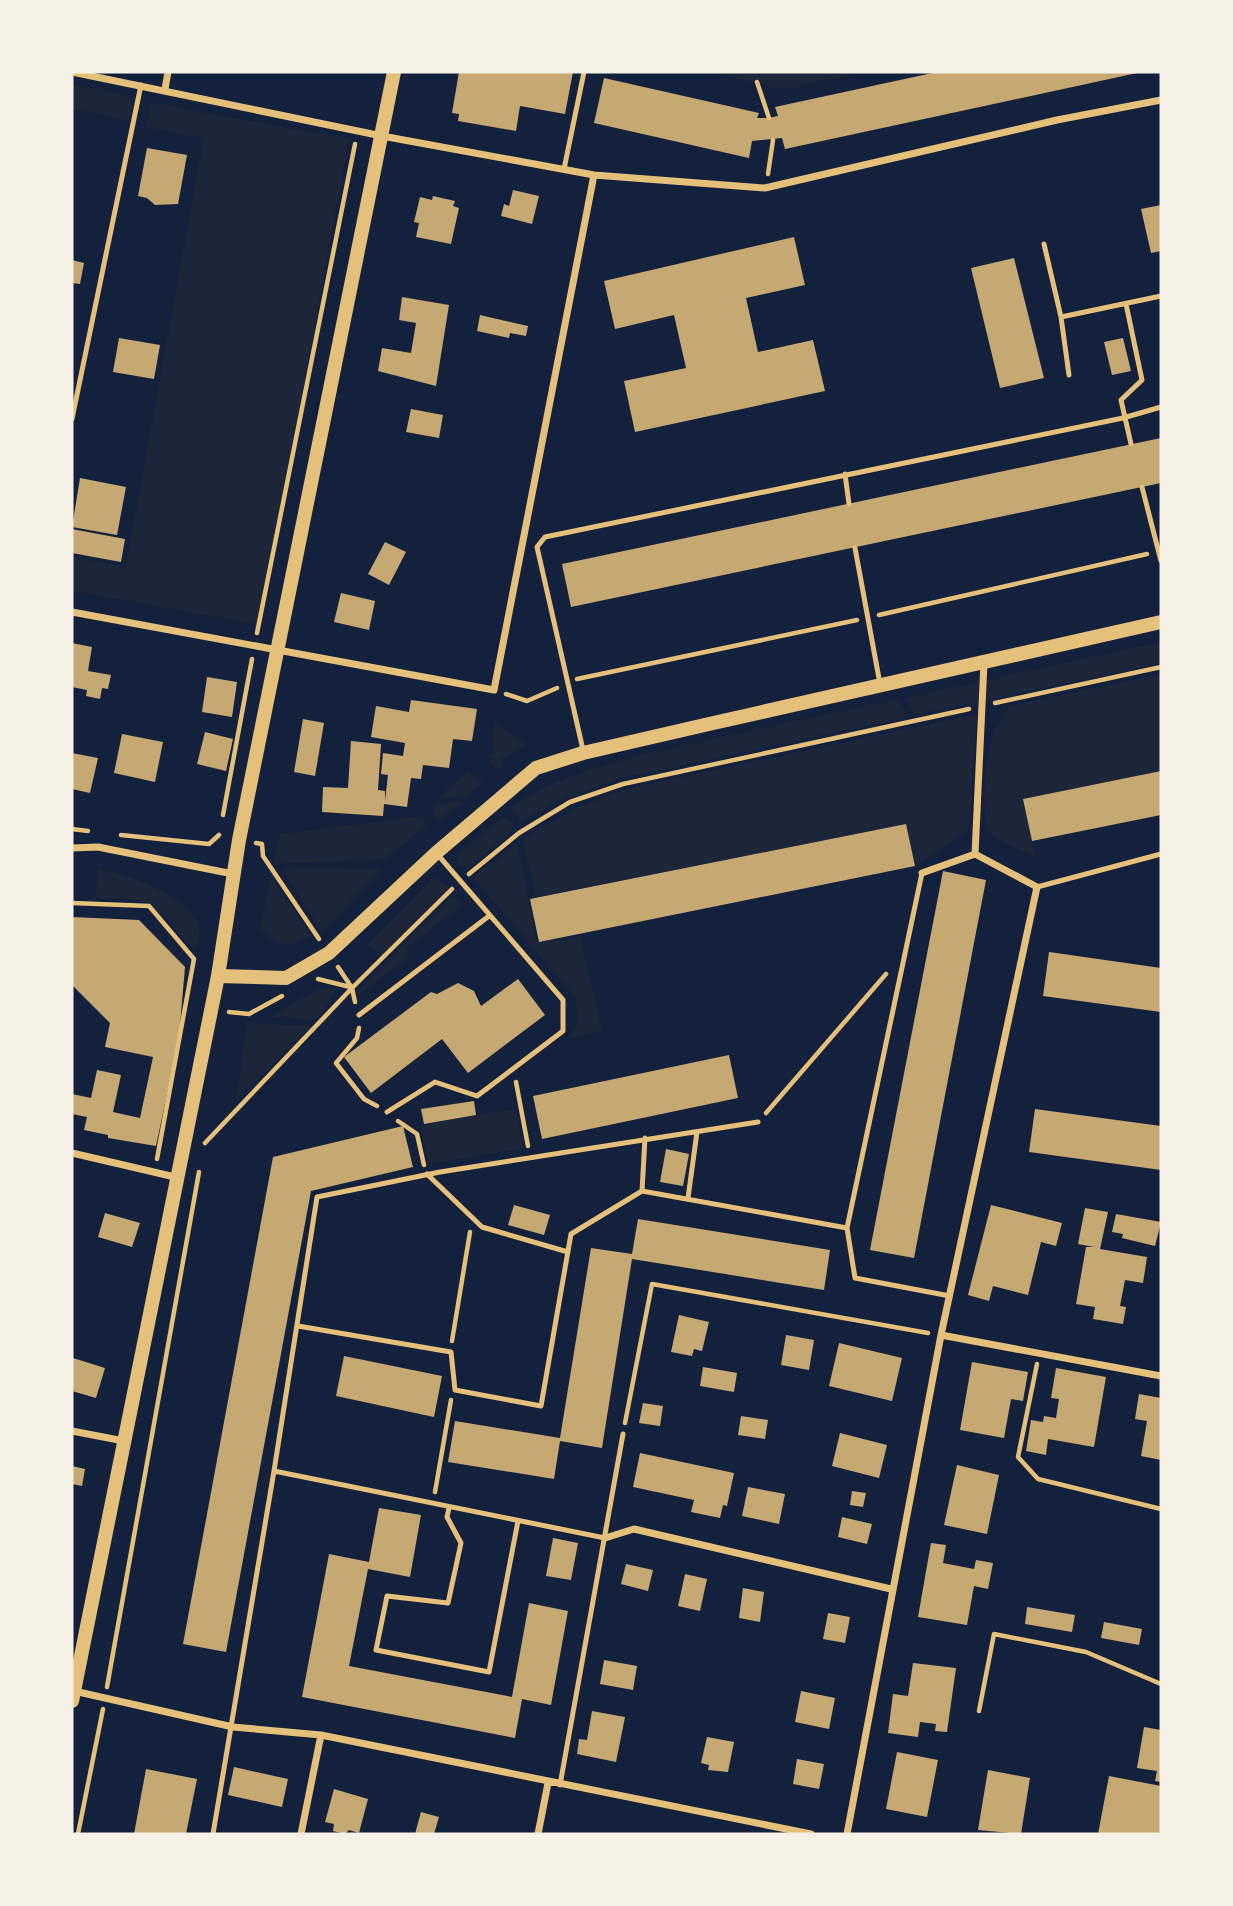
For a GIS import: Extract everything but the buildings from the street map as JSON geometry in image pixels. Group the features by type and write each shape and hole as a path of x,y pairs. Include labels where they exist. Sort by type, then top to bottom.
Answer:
{"main road":[{"path":"73,1696 175,1177 218,976 239,840 394,72"},
{"path":"218,976 286,978 329,953 436,853 536,768 583,753 880,688 1161,622"}],"street":[{"path":"72,72 165,89 382,136 594,175 765,188 1057,120 1161,100"},
{"path":"165,89 168,72"},
{"path":"72,612 494,690 594,175"},
{"path":"975,854 984,663"},
{"path":"72,848 98,847 233,874"},
{"path":"847,1834 891,1589 941,1335 1037,887 975,854 922,873"},
{"path":"72,1153 175,1177"},
{"path":"941,1335 1161,1376"},
{"path":"72,1431 124,1441"},
{"path":"605,1538 634,1529 891,1589"},
{"path":"73,1696 105,1698 233,1727 321,1735 811,1834"},
{"path":"301,1834 321,1735"},
{"path":"538,1834 548,1783"}],"lane":[{"path":"564,169 584,72"},
{"path":"72,419 141,85"},
{"path":"1044,244 1069,375"},
{"path":"1060,317 1161,296"},
{"path":"1126,304 1142,380 1121,400 1131,444"},
{"path":"583,753 537,547 545,537 1123,418 1161,407"},
{"path":"845,474 849,504"},
{"path":"1142,487 1161,561"},
{"path":"855,548 880,688"},
{"path":"387,1112 435,1082 477,1096 563,1031 563,1000 436,853"},
{"path":"1037,887 1161,854"},
{"path":"922,873 847,1228 855,1278 950,1296"},
{"path":"359,1015 489,916"},
{"path":"213,1834 275,1471 317,1197 427,1174 758,1122"},
{"path":"688,1198 697,1132"},
{"path":"642,1191 645,1138"},
{"path":"427,1174 482,1227 568,1252"},
{"path":"298,1326 452,1352 454,1390 541,1406 571,1234 642,1191 847,1228"},
{"path":"560,1785 623,1434"},
{"path":"275,1471 605,1538"},
{"path":"449,1508 447,1517 461,1543 448,1603 387,1596 376,1650 489,1672 518,1521"}],"path":[{"path":"757,82 769,118"},
{"path":"113,834 209,844 219,835 358,130"},
{"path":"765,188 772,140"},
{"path":"494,690 527,701 593,675 867,618 1159,551"},
{"path":"203,1153 205,1139 459,882 519,834 570,802 623,784 1161,667"},
{"path":"72,830 99,832"},
{"path":"219,835 261,844 263,856 352,988 359,1015 357,1038 336,1063 364,1099 416,1134 427,1174"},
{"path":"72,903 149,906 194,958 154,1174"},
{"path":"758,1122 905,952"},
{"path":"306,984 317,978 352,988"},
{"path":"187,1006 249,1014 294,990"},
{"path":"519,1066 515,1080 531,1157"},
{"path":"78,1834 105,1698 200,1166"},
{"path":"452,1352 470,1231 463,1222"},
{"path":"623,1434 652,1284 941,1335"},
{"path":"1039,1353 1018,1457 1038,1479 1161,1509"},
{"path":"432,1503 454,1390"},
{"path":"979,1711 994,1634 1086,1652 1161,1684"}],"shaded area":[{"path":"710,72 866,72 784,89"},
{"path":"72,84 127,95 132,106 129,121 72,109"},
{"path":"151,103 349,139 260,625 72,591 73,557 126,567 204,138 146,127"},
{"path":"1161,642 1161,663 987,700 987,680"},
{"path":"1161,674 1161,771 1023,799 1036,856 1007,845 992,834 985,815 986,772 993,737 1008,707"},
{"path":"979,682 978,702 915,715 906,698"},
{"path":"898,699 908,717 626,777 570,796 522,821 512,811 513,806 559,781 608,764"},
{"path":"977,714 969,829 915,866 906,824 536,897 523,838 575,808 626,789"},
{"path":"495,723 528,745 501,759 503,765 495,770 489,756 494,753 492,744"},
{"path":"468,772 483,783 468,795 436,799"},
{"path":"462,802 437,822 433,804"},
{"path":"423,816 426,826 385,859 274,864 280,834"},
{"path":"502,818 513,822 512,832 467,869 456,865 459,853"},
{"path":"517,843 537,943 580,937 602,1031 569,1039 578,1023 575,997 473,877"},
{"path":"282,868 382,869 322,933"},
{"path":"98,869 139,881 182,904 198,924 200,941 194,949 153,906 132,900 95,898"},
{"path":"271,877 312,937 283,944 272,940 260,928"},
{"path":"433,878 450,886 382,957 368,944"},
{"path":"453,895 462,905 406,948 409,957 356,997 354,995"},
{"path":"338,988 316,1020 269,1017 319,989"},
{"path":"247,1023 311,1026 237,1099"},
{"path":"516,1109 523,1148 428,1164 421,1125"}]}
